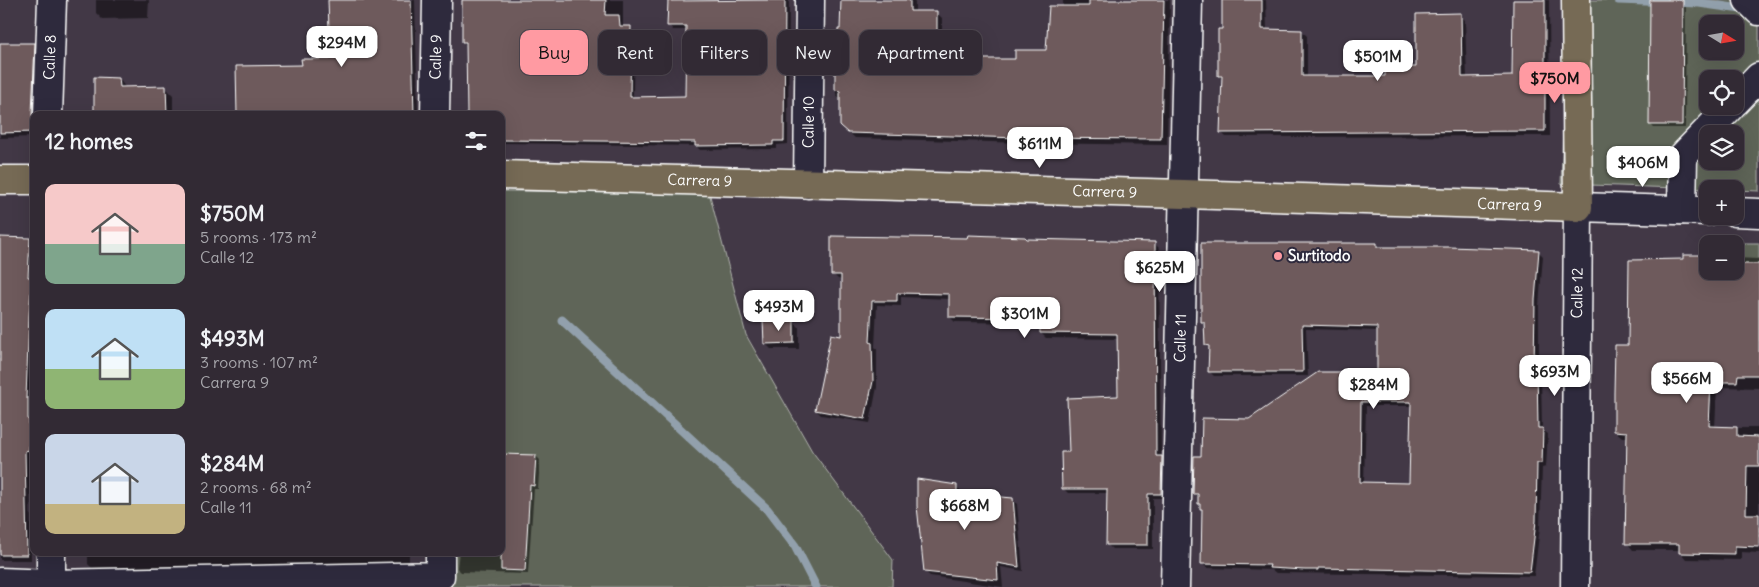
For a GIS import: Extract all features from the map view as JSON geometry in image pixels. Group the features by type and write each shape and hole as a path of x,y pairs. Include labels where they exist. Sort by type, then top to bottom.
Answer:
{"main road":[{"name":"Calle 12","path":"1576,0 1578,207"},
{"name":"Carrera 9","path":"505,175 1578,207"},
{"path":"0,180 30,180"}],"street":[{"name":"Calle 8","path":"48,111 52,0"},
{"name":"Calle 9","path":"435,111 437,0"},
{"name":"Calle 10","path":"808,184 810,0"},
{"name":"Calle 11","path":"1175,587 1188,0"},
{"path":"1748,0 1759,11"},
{"path":"1744,93 1759,77"},
{"path":"1695,210 1683,156 1722,115"},
{"name":"Carrera 9","path":"1578,207 1695,210"},
{"name":"Calle 12","path":"1575,587 1578,207"},
{"path":"1744,212 1759,213"},
{"path":"51,556 51,585"},
{"path":"0,582 51,585 440,564"}],"green space":[{"path":"1567,0 1759,0 1759,191 1744,190 1744,180 1699,180 1699,189 1561,184"},
{"path":"505,191 709,192 746,335 812,451 893,560 892,587 424,587 429,556 505,556"},
{"path":"1744,243 1759,243 1759,341 1738,280 1744,280"}],"building":[{"path":"328,0 411,0 414,111 237,111 236,66 302,65 301,59 330,59"},
{"path":"462,0 606,0 605,15 619,15 620,26 631,26 631,30 598,30 598,75 630,75 630,97 685,96 685,75 767,75 767,30 686,30 686,26 667,26 668,1 785,0 785,30 777,30 777,75 784,75 784,141 773,141 773,145 695,146 695,142 505,140 505,111 467,111 466,42 462,42"},
{"path":"841,0 910,0 910,11 937,11 937,30 859,30 859,75 982,75 983,59 1015,59 1015,50 1046,50 1049,6 1089,6 1089,0 1164,0 1161,139 1021,138 848,133 840,126 840,91 835,90 835,75 849,75 849,30 838,30 840,29"},
{"path":"1222,0 1262,0 1262,29 1302,30 1302,76 1385,76 1385,67 1416,67 1416,14 1461,13 1462,77 1512,76 1513,0 1545,0 1545,131 1220,133 1222,76 1218,76 1218,29 1222,29"},
{"path":"1650,0 1683,0 1682,125 1649,125"},
{"path":"0,43 35,43 30,132 0,133"},
{"path":"94,77 119,78 120,87 166,86 167,111 94,111"},
{"path":"968,235 1025,237 1027,239 1155,242 1156,456 1162,456 1161,494 1148,494 1148,545 1106,545 1107,489 1062,489 1061,452 1069,452 1067,398 1118,396 1117,334 1040,333 1040,318 949,317 949,294 897,293 897,301 872,301 870,342 872,343 873,381 865,419 815,410 831,334 841,336 841,275 831,275 831,236 967,238"},
{"path":"0,237 30,238 28,277 30,277 30,303 26,398 28,398 29,450 25,451 27,555 0,555"},
{"path":"1201,243 1377,243 1377,247 1539,250 1535,300 1534,366 1537,366 1538,428 1543,428 1542,463 1537,463 1536,521 1530,572 1318,568 1318,570 1305,570 1269,568 1270,565 1201,564 1202,509 1200,509 1200,504 1198,504 1198,494 1193,494 1194,456 1201,456 1202,418 1249,419 1318,372 1377,372 1377,327 1302,325 1303,372 1208,372 1209,346 1205,345 1204,322 1201,322","holes":["1361,402 1411,402 1409,483 1360,482"]},
{"path":"1683,255 1699,255 1699,280 1744,280 1744,264 1759,264 1759,375 1738,375 1737,382 1711,382 1709,426 1737,427 1737,436 1759,437 1759,466 1747,466 1746,514 1759,514 1759,547 1735,546 1735,554 1679,553 1679,544 1625,544 1627,432 1614,431 1614,393 1615,345 1628,345 1629,260 1683,259"},
{"path":"763,320 794,320 794,343 764,344"},
{"path":"505,454 536,455 534,486 530,485 525,571 501,570 501,556 505,556"},
{"path":"917,479 957,485 957,493 1013,498 1019,567 997,563 998,580 924,572 917,506"}],"waterway":[{"path":"1618,0 1699,3 1748,10"},
{"path":"562,320 767,509 795,546 816,587"}],"place":[{"name":"Surtitodo","path":"1278,256"}]}
